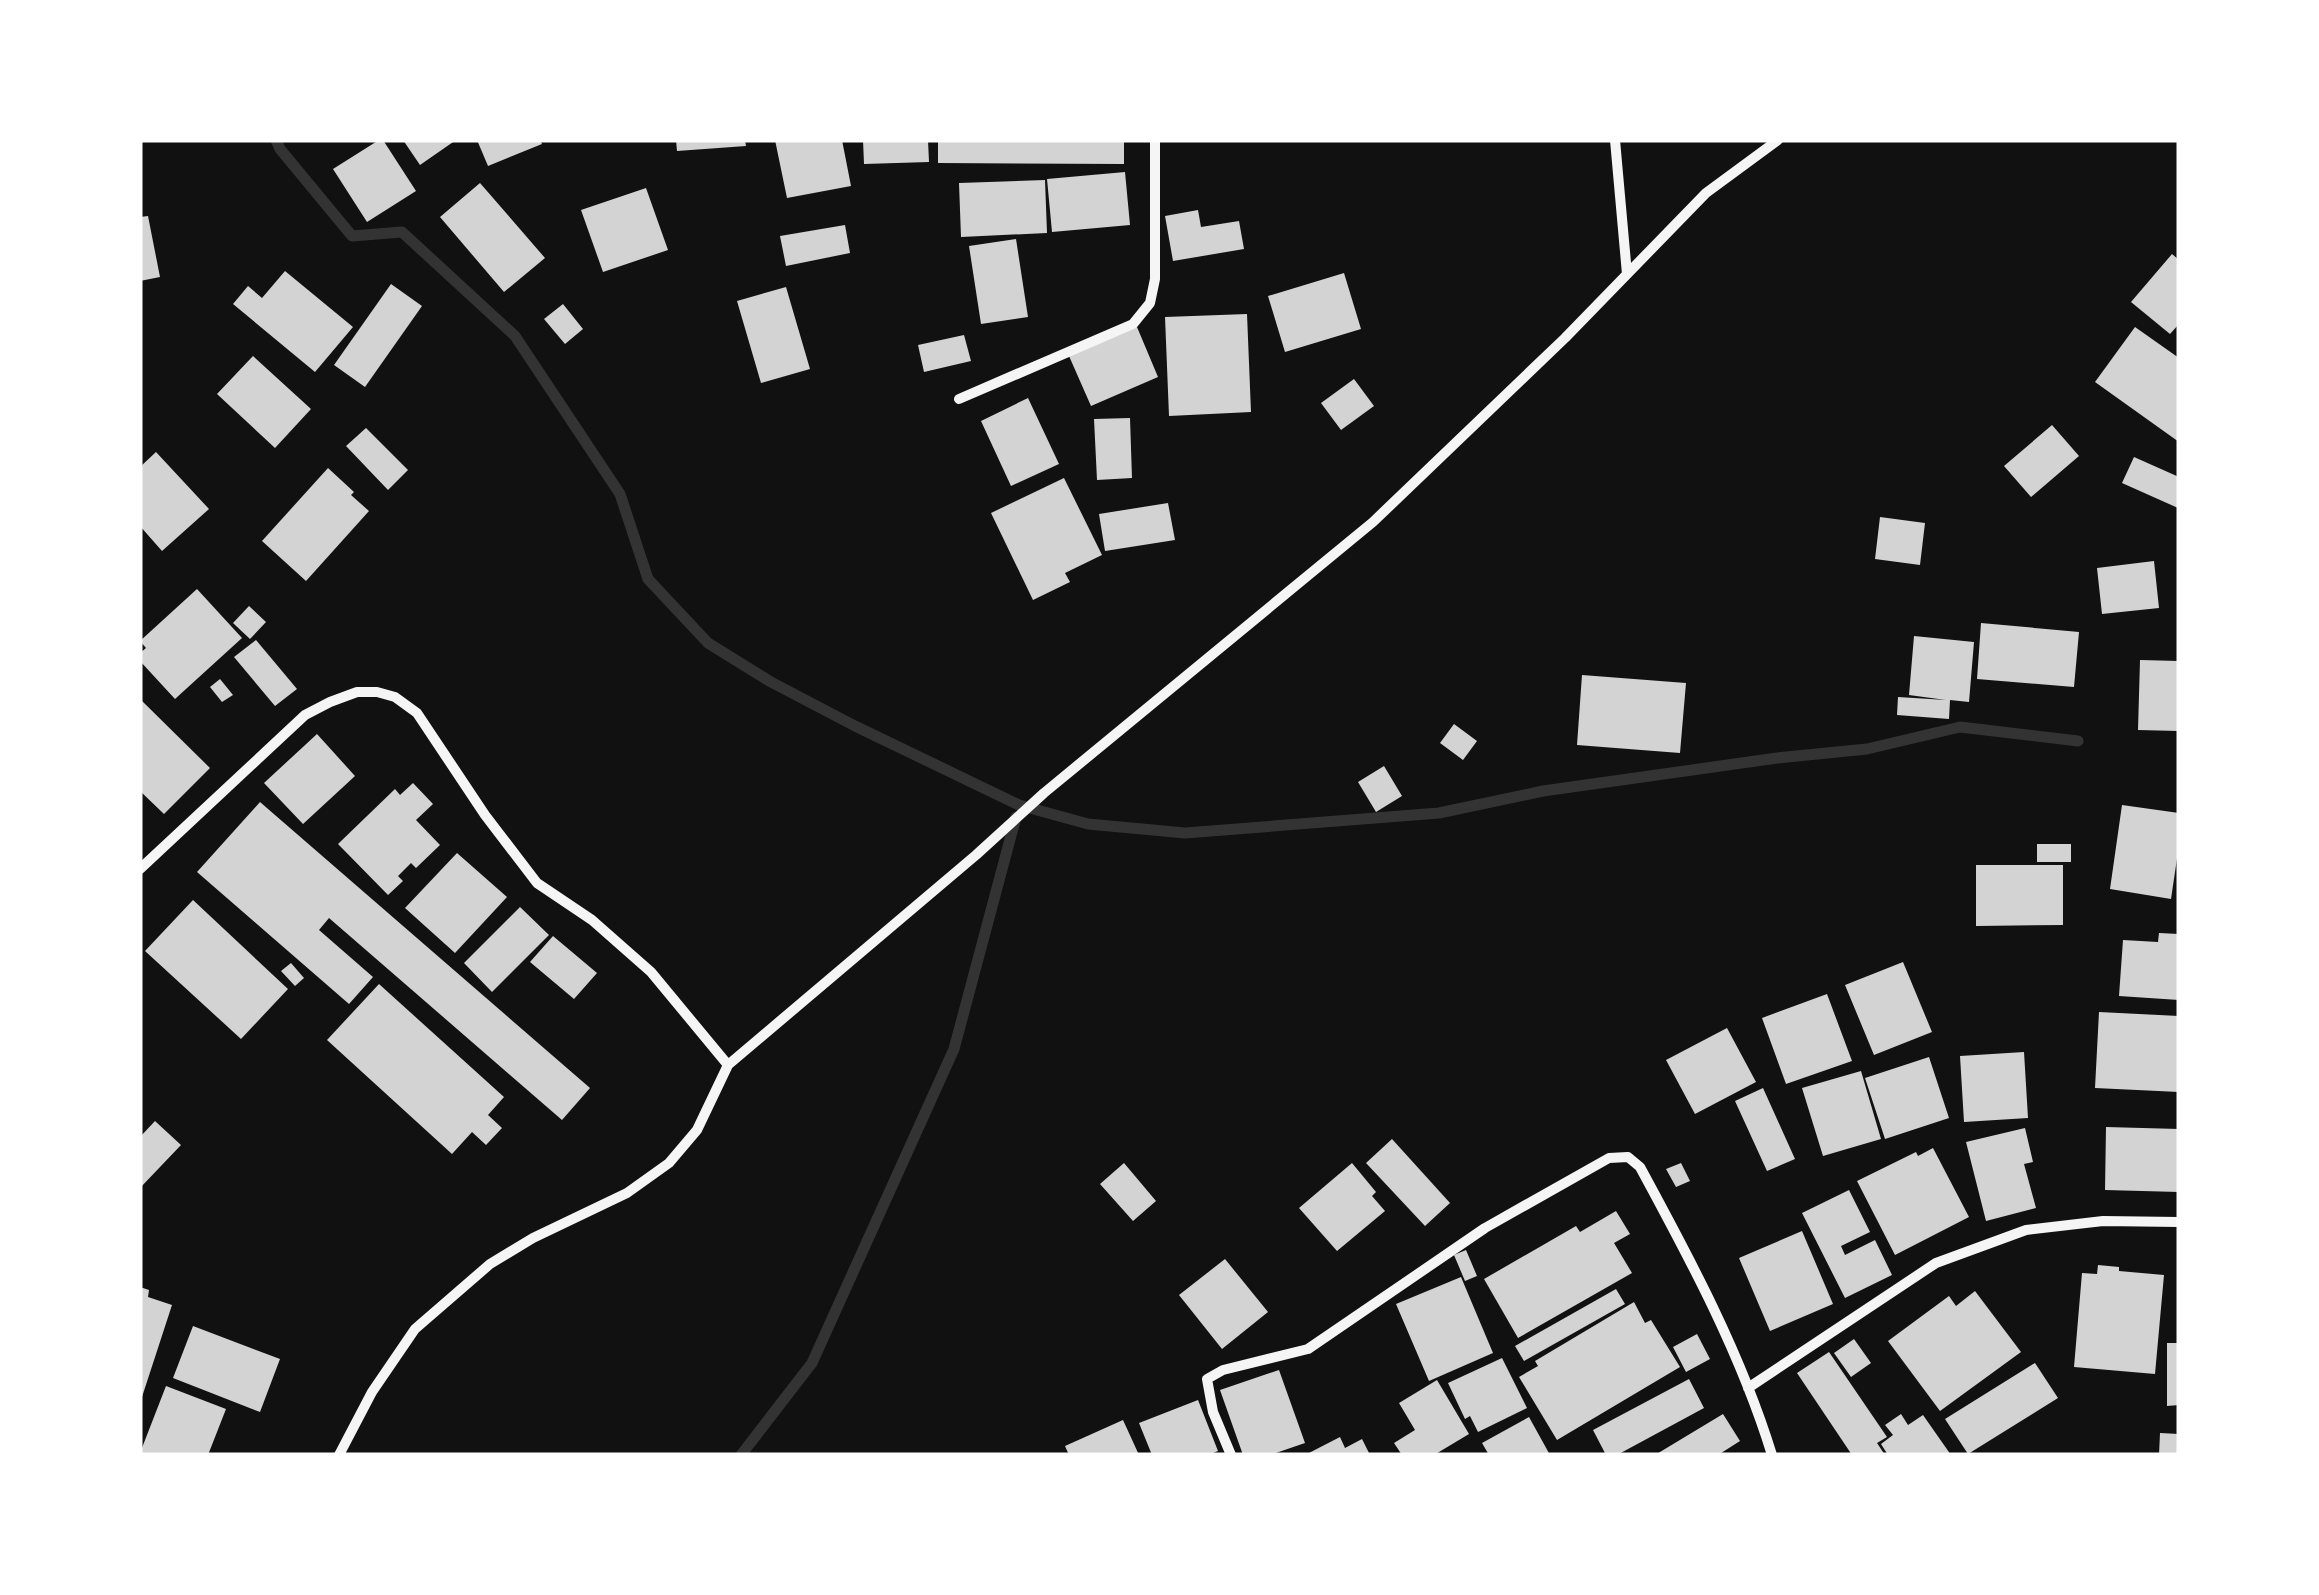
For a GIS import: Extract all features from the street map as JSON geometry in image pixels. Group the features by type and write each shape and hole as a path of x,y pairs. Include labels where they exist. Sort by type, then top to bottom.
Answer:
{"street":[{"path":"959,398 1134,324 1150,302 1155,278 1155,140"},
{"path":"1616,140 1627,274"},
{"path":"340,1455 372,1392 415,1329 490,1264 533,1238 627,1193 669,1163 697,1130 728,1066 976,856 1044,793 1373,522 1565,338 1706,193 1778,140"},
{"path":"140,869 305,715 357,692 377,692 395,698 417,712 485,815 537,883 592,920 651,972 728,1066"},
{"path":"1232,1455 1213,1412 1208,1378 1222,1370 1308,1348 1485,1228 1609,1158 1628,1157 1640,1166 1687,1254 1748,1388 1772,1455"},
{"path":"1748,1388 1936,1262 2026,1230 2103,1221 2179,1222"}],"building":[{"path":"383,140 416,191 367,222 333,169"},
{"path":"403,140 456,140 420,165"},
{"path":"477,140 540,140 542,144 488,166"},
{"path":"676,140 745,140 746,146 677,151"},
{"path":"775,140 842,140 851,186 787,198"},
{"path":"863,140 928,140 929,162 864,164"},
{"path":"938,140 1124,140 1124,164 938,163"},
{"path":"1125,172 1130,225 1052,232 1047,179"},
{"path":"1045,180 1047,233 961,237 959,183"},
{"path":"480,183 545,258 504,292 440,217"},
{"path":"646,188 668,250 603,272 581,210"},
{"path":"1198,210 1201,227 1239,221 1244,249 1173,261 1165,216"},
{"path":"148,216 160,277 140,281 140,217"},
{"path":"845,225 850,253 786,266 780,236"},
{"path":"1016,239 1028,317 981,324 969,246"},
{"path":"2172,254 2179,260 2179,324 2170,334 2131,302"},
{"path":"285,271 353,327 315,372 233,304 248,286 262,298"},
{"path":"1344,273 1361,329 1285,352 1268,296"},
{"path":"391,284 422,306 365,387 334,365"},
{"path":"786,287 810,369 761,383 737,301"},
{"path":"563,304 583,329 565,344 544,319"},
{"path":"1247,314 1251,412 1169,416 1165,317"},
{"path":"1137,327 1158,377 1091,406 1069,356"},
{"path":"2135,327 2179,358 2179,442 2095,382"},
{"path":"964,335 971,361 924,372 918,345"},
{"path":"253,356 311,409 275,448 217,394"},
{"path":"1354,379 1374,406 1341,430 1321,403"},
{"path":"1028,398 1059,464 1011,486 981,421"},
{"path":"1130,418 1132,478 1097,480 1094,419"},
{"path":"2052,425 2079,456 2031,497 2004,466"},
{"path":"366,428 408,470 388,490 346,446"},
{"path":"156,452 209,509 162,551 140,526 140,467"},
{"path":"2134,457 2179,477 2178,508 2122,483"},
{"path":"328,468 369,511 306,581 262,541"},
{"path":"1064,478 1102,555 1065,573 1070,582 1033,600 991,513"},
{"path":"1168,503 1175,540 1105,551 1099,514"},
{"path":"1880,517 1925,523 1920,565 1875,559"},
{"path":"2154,561 2159,608 2102,614 2097,568"},
{"path":"197,589 242,638 175,699 140,661 140,653 146,648 140,641"},
{"path":"249,606 266,622 250,639 233,623"},
{"path":"1981,623 2079,632 2074,687 1977,679"},
{"path":"1914,636 1974,642 1969,702 1950,700 1949,719 1897,715 1898,697 1946,700 1909,695"},
{"path":"256,640 297,689 275,706 234,657"},
{"path":"2140,660 2179,661 2179,731 2138,730"},
{"path":"1582,675 1686,683 1680,753 1577,745"},
{"path":"220,679 233,695 222,702 210,687"},
{"path":"140,699 210,768 164,814 140,791"},
{"path":"1454,724 1477,741 1463,760 1440,743"},
{"path":"317,734 355,776 303,824 264,783"},
{"path":"1384,766 1402,796 1376,812 1358,782"},
{"path":"413,783 433,804 416,820 440,845 416,868 411,863 398,876 403,881 388,895 338,844 395,789 400,795"},
{"path":"260,802 590,1088 562,1120 329,918 319,930 373,977 349,1004 197,872"},
{"path":"2122,805 2179,813 2171,899 2110,889"},
{"path":"2037,844 2071,844 2071,862 2037,862"},
{"path":"457,853 507,897 455,953 405,908"},
{"path":"1976,865 2063,865 2063,925 1976,926"},
{"path":"193,900 288,989 241,1039 145,951"},
{"path":"520,907 549,935 492,992 464,963"},
{"path":"2159,933 2179,934 2179,1000 2119,996 2123,940 2158,942"},
{"path":"553,936 597,973 574,999 530,962"},
{"path":"1903,962 1932,1032 1874,1055 1845,985"},
{"path":"291,963 304,978 295,986 281,971"},
{"path":"379,984 504,1097 488,1115 502,1128 486,1145 472,1132 452,1154 327,1040"},
{"path":"1827,994 1852,1061 1786,1084 1762,1018"},
{"path":"2099,1012 2179,1016 2179,1092 2095,1088"},
{"path":"1727,1028 1756,1082 1695,1114 1666,1060"},
{"path":"2024,1052 2028,1118 1964,1122 1960,1056"},
{"path":"1929,1057 1949,1118 1885,1139 1865,1078"},
{"path":"1861,1071 1881,1139 1823,1156 1802,1088"},
{"path":"1763,1088 1795,1159 1767,1171 1735,1101"},
{"path":"155,1121 181,1145 140,1188 140,1137"},
{"path":"2106,1127 2179,1129 2179,1192 2105,1190"},
{"path":"2025,1128 2033,1162 2024,1164 2036,1208 1986,1221 1966,1142"},
{"path":"1392,1139 1450,1203 1425,1226 1366,1163"},
{"path":"1933,1148 1969,1217 1895,1255 1857,1181 1916,1152 1918,1156"},
{"path":"1124,1163 1156,1201 1133,1221 1100,1184"},
{"path":"1352,1163 1376,1192 1372,1196 1385,1211 1337,1251 1299,1208"},
{"path":"1681,1163 1690,1181 1676,1187 1666,1169"},
{"path":"1849,1190 1870,1232 1841,1246 1845,1255 1875,1240 1892,1275 1845,1298 1802,1213"},
{"path":"1616,1211 1630,1234 1614,1243 1632,1273 1518,1338 1484,1279 1576,1226 1580,1232"},
{"path":"1802,1231 1833,1304 1770,1331 1739,1258"},
{"path":"1466,1250 1477,1276 1465,1281 1454,1255"},
{"path":"1225,1259 1268,1312 1222,1349 1179,1295"},
{"path":"2098,1265 2164,1275 2155,1374 2074,1367 2082,1273 2097,1274"},
{"path":"1461,1277 1493,1353 1429,1381 1396,1304"},
{"path":"140,1287 149,1290 148,1297 172,1305 141,1400"},
{"path":"1616,1289 1625,1304 1524,1361 1515,1346"},
{"path":"1975,1291 2021,1352 1940,1411 1888,1341 1949,1296 1956,1306"},
{"path":"1634,1302 1645,1323 1651,1320 1680,1367 1557,1440 1519,1377 1538,1366 1535,1361"},
{"path":"193,1326 280,1359 260,1412 173,1378"},
{"path":"1697,1334 1710,1359 1686,1372 1673,1347"},
{"path":"1854,1339 1871,1363 1851,1377 1834,1353"},
{"path":"2167,1343 2179,1343 2179,1405 2167,1406"},
{"path":"1829,1352 1887,1437 1877,1443 1885,1455 1852,1455 1797,1373"},
{"path":"1502,1358 1527,1408 1478,1432 1470,1416 1465,1419 1448,1383"},
{"path":"2035,1363 2058,1398 1968,1454 1945,1419"},
{"path":"1279,1370 1305,1443 1270,1455 1243,1455 1220,1390"},
{"path":"1689,1379 1704,1408 1617,1455 1606,1455 1593,1430"},
{"path":"1437,1380 1469,1434 1434,1455 1402,1455 1394,1443 1415,1430 1399,1403"},
{"path":"166,1386 226,1409 208,1455 140,1453"},
{"path":"1198,1400 1218,1451 1208,1455 1152,1455 1139,1423"},
{"path":"1723,1414 1740,1441 1718,1455 1655,1455"},
{"path":"1901,1414 1908,1425 1923,1415 1951,1455 1888,1455 1881,1444 1893,1435 1885,1425"},
{"path":"1529,1417 1550,1455 1489,1455 1482,1443"},
{"path":"1123,1420 1139,1455 1069,1455 1065,1446"},
{"path":"2160,1433 2179,1434 2179,1455 2159,1455"},
{"path":"1340,1437 1345,1448 1362,1439 1370,1455 1305,1455"}],"waterway":[{"path":"276,140 352,236 402,232 515,336 620,494 648,579 708,643 855,726 1019,805 1088,824 1185,833 1439,813 1543,791 1867,749 1960,727 2078,741"},
{"path":"741,1455 812,1363 954,1049 1016,817"}]}
